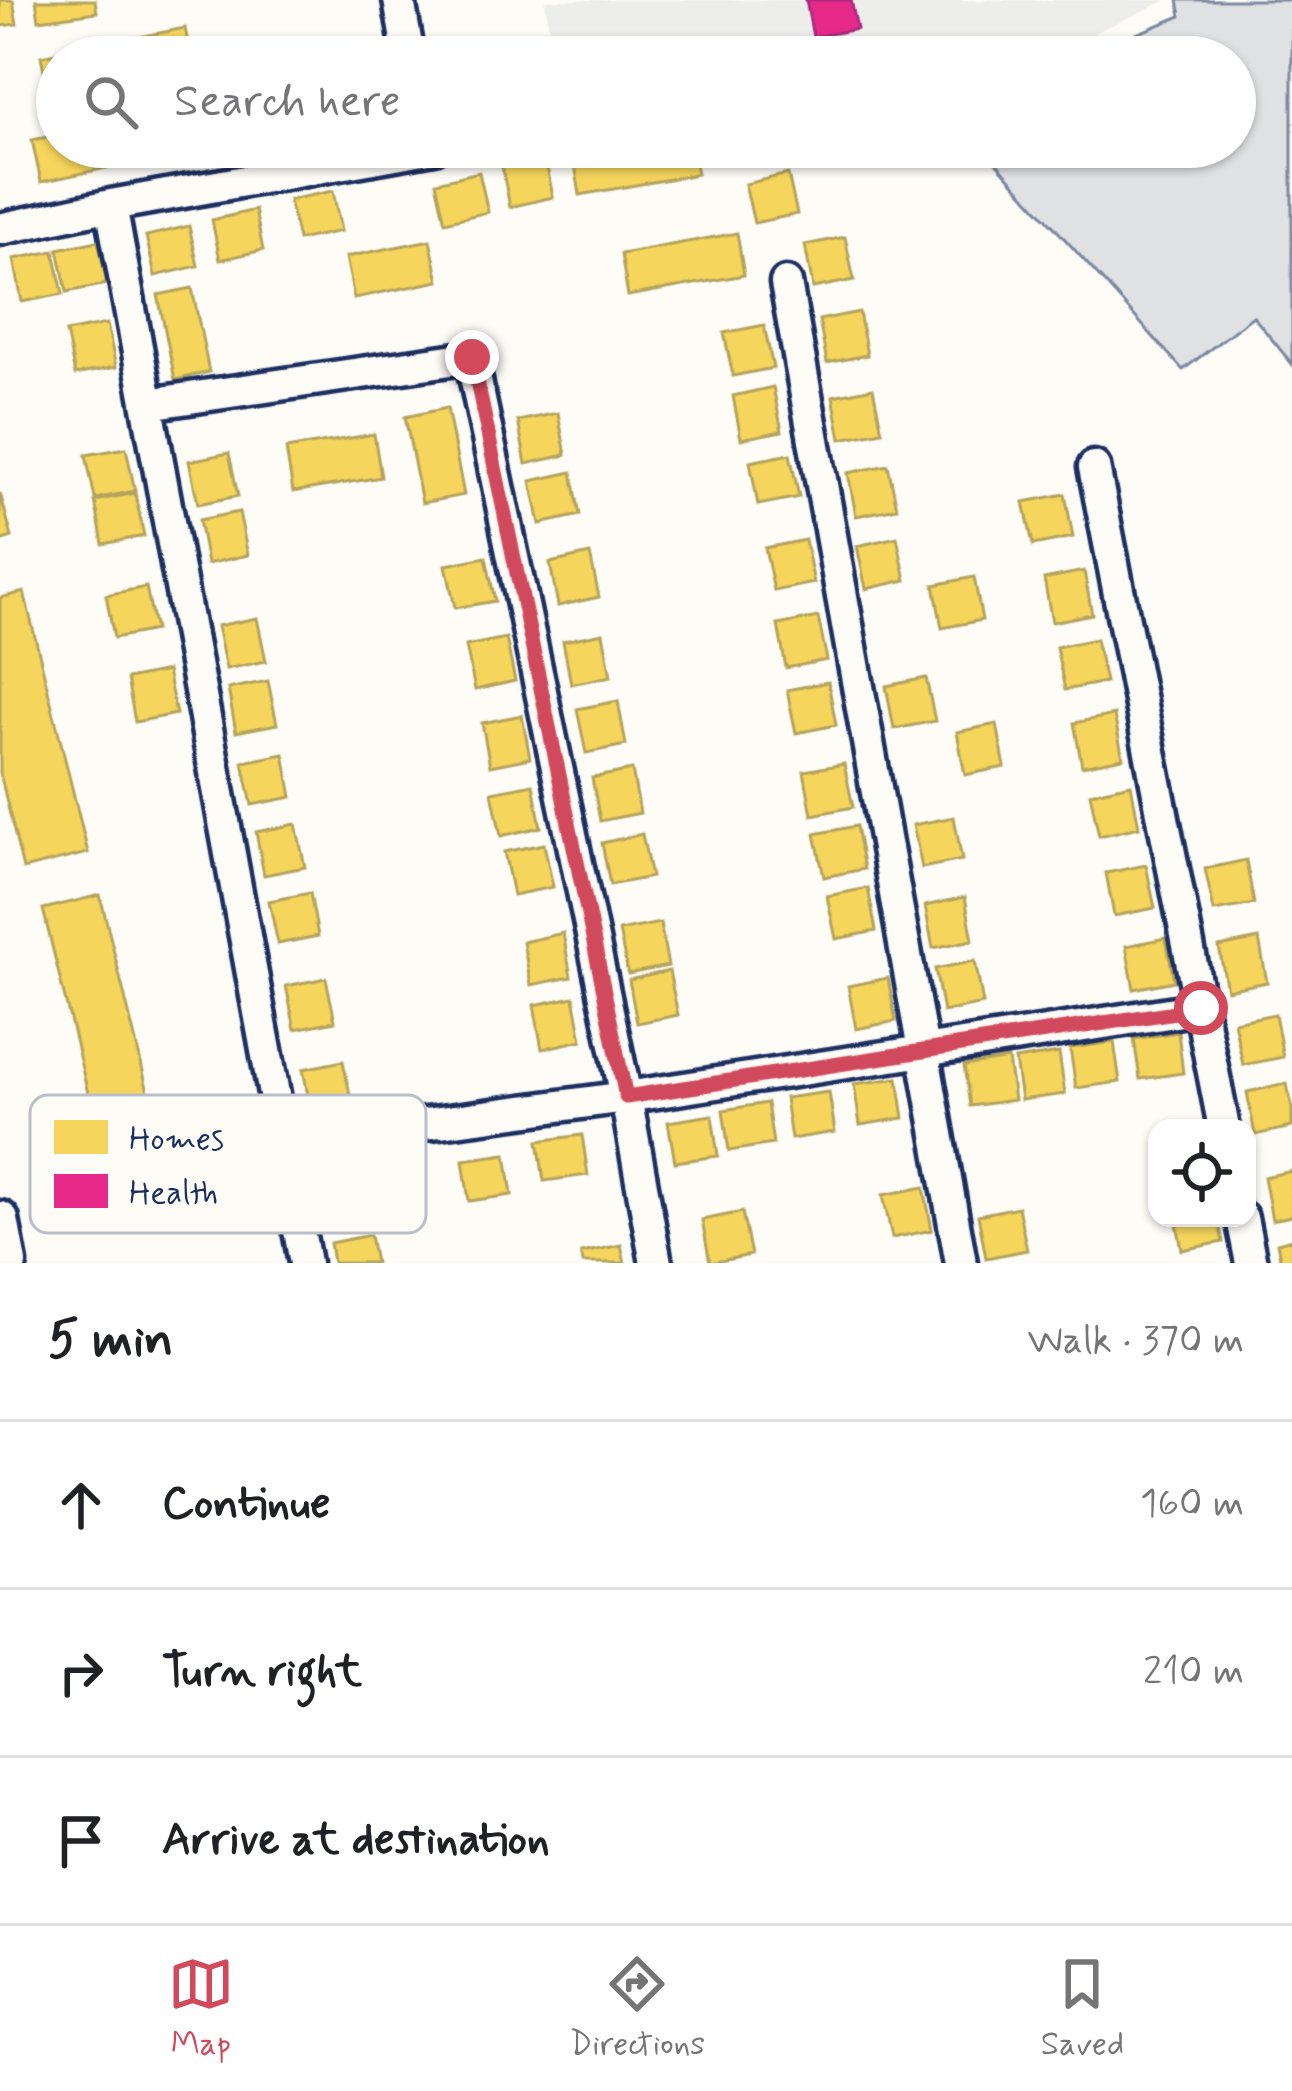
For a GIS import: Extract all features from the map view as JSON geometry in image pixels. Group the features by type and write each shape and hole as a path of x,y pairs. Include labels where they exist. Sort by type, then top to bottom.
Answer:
{"main road":[{"path":"0,1220 8,1263"}],"street":[{"path":"399,0 405,36"},
{"path":"0,229 319,168"},
{"path":"111,206 274,1095"},
{"path":"786,283 961,1263"},
{"path":"148,404 472,357 626,1097 656,1263"},
{"path":"1094,466 1222,1119"},
{"path":"426,1124 1201,1008"},
{"path":"1244,1227 1251,1263"},
{"path":"300,1233 305,1263"}],"shaded area":[{"path":"545,0 1165,1 1088,36 550,36"},
{"path":"1178,0 1292,0 1292,364 1253,316 1183,370 1001,168 1256,168 1256,36 1131,36 1181,16"}],"building: Homes":[{"path":"0,0 13,0 17,24 0,26"},
{"path":"36,0 95,0 97,12 39,20"},
{"path":"185,28 187,36 144,36"},
{"path":"38,168 106,168 41,182"},
{"path":"502,168 547,168 553,197 510,207"},
{"path":"576,168 696,168 697,174 580,195"},
{"path":"479,172 488,212 445,222 436,182"},
{"path":"788,174 797,214 754,223 745,184"},
{"path":"333,191 341,231 298,240 289,200"},
{"path":"255,210 263,250 220,260 212,220"},
{"path":"189,226 198,266 155,276 146,236"},
{"path":"737,233 744,275 628,296 621,254"},
{"path":"845,237 854,280 813,288 805,245"},
{"path":"430,240 439,281 354,298 346,257"},
{"path":"98,241 107,284 67,292 58,249"},
{"path":"54,251 63,294 22,302 14,259"},
{"path":"192,288 209,372 175,380 158,295"},
{"path":"859,312 867,355 827,363 819,320"},
{"path":"107,324 116,367 75,375 66,332"},
{"path":"764,325 773,368 733,376 724,333"},
{"path":"773,387 782,431 741,439 733,396"},
{"path":"873,388 882,431 841,439 833,396"},
{"path":"447,408 464,495 422,503 405,417"},
{"path":"558,413 566,455 526,464 518,421"},
{"path":"374,434 381,477 293,492 286,449"},
{"path":"126,448 135,491 95,499 86,455"},
{"path":"229,453 238,496 198,504 189,461"},
{"path":"790,454 799,497 758,505 750,462"},
{"path":"888,465 897,508 856,516 848,473"},
{"path":"572,472 580,515 540,524 531,481"},
{"path":"0,493 12,537 0,541"},
{"path":"135,493 144,536 103,544 95,501"},
{"path":"1065,494 1073,537 1033,545 1024,502"},
{"path":"239,512 248,555 207,564 199,520"},
{"path":"897,537 906,580 866,589 857,546"},
{"path":"805,540 814,583 774,591 765,548"},
{"path":"590,554 599,597 558,606 550,563"},
{"path":"486,557 495,601 455,608 446,565"},
{"path":"1084,571 1092,614 1052,622 1044,579"},
{"path":"974,577 982,620 942,628 934,585"},
{"path":"146,587 155,630 114,638 106,595"},
{"path":"24,592 88,853 23,869 0,773 0,598"},
{"path":"818,617 827,660 786,668 778,625"},
{"path":"257,618 266,661 226,669 217,626"},
{"path":"603,633 611,676 571,684 563,641"},
{"path":"506,638 515,681 475,690 466,646"},
{"path":"1096,639 1105,682 1065,690 1056,647"},
{"path":"167,671 176,714 135,722 127,679"},
{"path":"926,678 935,721 894,729 886,686"},
{"path":"268,681 277,724 236,732 228,689"},
{"path":"828,682 836,725 796,733 787,690"},
{"path":"618,701 626,745 586,753 577,709"},
{"path":"522,715 530,758 490,766 482,723"},
{"path":"1114,715 1123,758 1082,766 1074,723"},
{"path":"997,724 1005,767 965,775 957,732"},
{"path":"284,754 292,797 252,805 243,762"},
{"path":"844,764 853,807 812,815 804,771"},
{"path":"632,770 640,813 600,821 592,778"},
{"path":"533,784 541,827 501,836 492,792"},
{"path":"1131,784 1139,827 1099,836 1090,793"},
{"path":"954,817 962,860 922,868 913,825"},
{"path":"296,824 305,867 264,875 256,832"},
{"path":"856,826 864,869 824,877 815,834"},
{"path":"642,834 651,877 610,885 602,843"},
{"path":"544,844 553,887 513,895 504,852"},
{"path":"1246,860 1254,904 1214,911 1205,869"},
{"path":"1146,865 1155,908 1114,916 1106,873"},
{"path":"868,888 876,931 836,939 827,896"},
{"path":"310,893 318,936 278,944 269,901"},
{"path":"100,895 149,1095 88,1095 43,909"},
{"path":"965,897 973,940 933,948 925,906"},
{"path":"660,923 668,966 628,974 619,931"},
{"path":"563,933 571,977 531,985 523,942"},
{"path":"1166,938 1174,981 1134,989 1126,946"},
{"path":"1259,939 1267,982 1227,990 1219,947"},
{"path":"975,961 983,1004 943,1012 935,969"},
{"path":"669,971 678,1015 637,1023 629,980"},
{"path":"326,978 335,1021 295,1029 286,986"},
{"path":"888,978 896,1021 856,1029 848,986"},
{"path":"574,997 582,1040 542,1049 534,1005"},
{"path":"1275,1014 1283,1057 1243,1065 1234,1022"},
{"path":"1178,1032 1183,1073 1140,1079 1134,1039"},
{"path":"1114,1042 1120,1082 1076,1088 1070,1048"},
{"path":"1059,1053 1065,1094 1021,1100 1015,1060"},
{"path":"1008,1059 1014,1100 970,1106 964,1066"},
{"path":"343,1061 350,1095 308,1095 303,1069"},
{"path":"898,1078 904,1118 860,1125 854,1084"},
{"path":"1287,1084 1292,1127 1256,1135 1247,1092"},
{"path":"829,1092 835,1132 791,1139 785,1098"},
{"path":"767,1103 773,1144 729,1151 723,1110"},
{"path":"712,1115 718,1156 675,1162 668,1122"},
{"path":"582,1135 588,1175 544,1181 538,1141"},
{"path":"506,1154 512,1195 469,1201 463,1160"},
{"path":"1292,1171 1292,1216 1272,1220 1264,1177"},
{"path":"924,1187 932,1230 892,1238 883,1195"},
{"path":"1018,1207 1027,1250 986,1258 978,1215"},
{"path":"742,1212 751,1255 710,1263 702,1220"},
{"path":"1178,1227 1220,1227 1223,1242 1182,1250"},
{"path":"370,1235 375,1263 333,1263 330,1243"},
{"path":"1292,1239 1292,1263 1281,1263 1277,1243"},
{"path":"621,1245 625,1263 583,1263 581,1253"}],"building: Health":[{"path":"806,0 851,0 857,29 813,36"}],"route":[{"path":"472,357 626,1097 1201,1008"}]}
